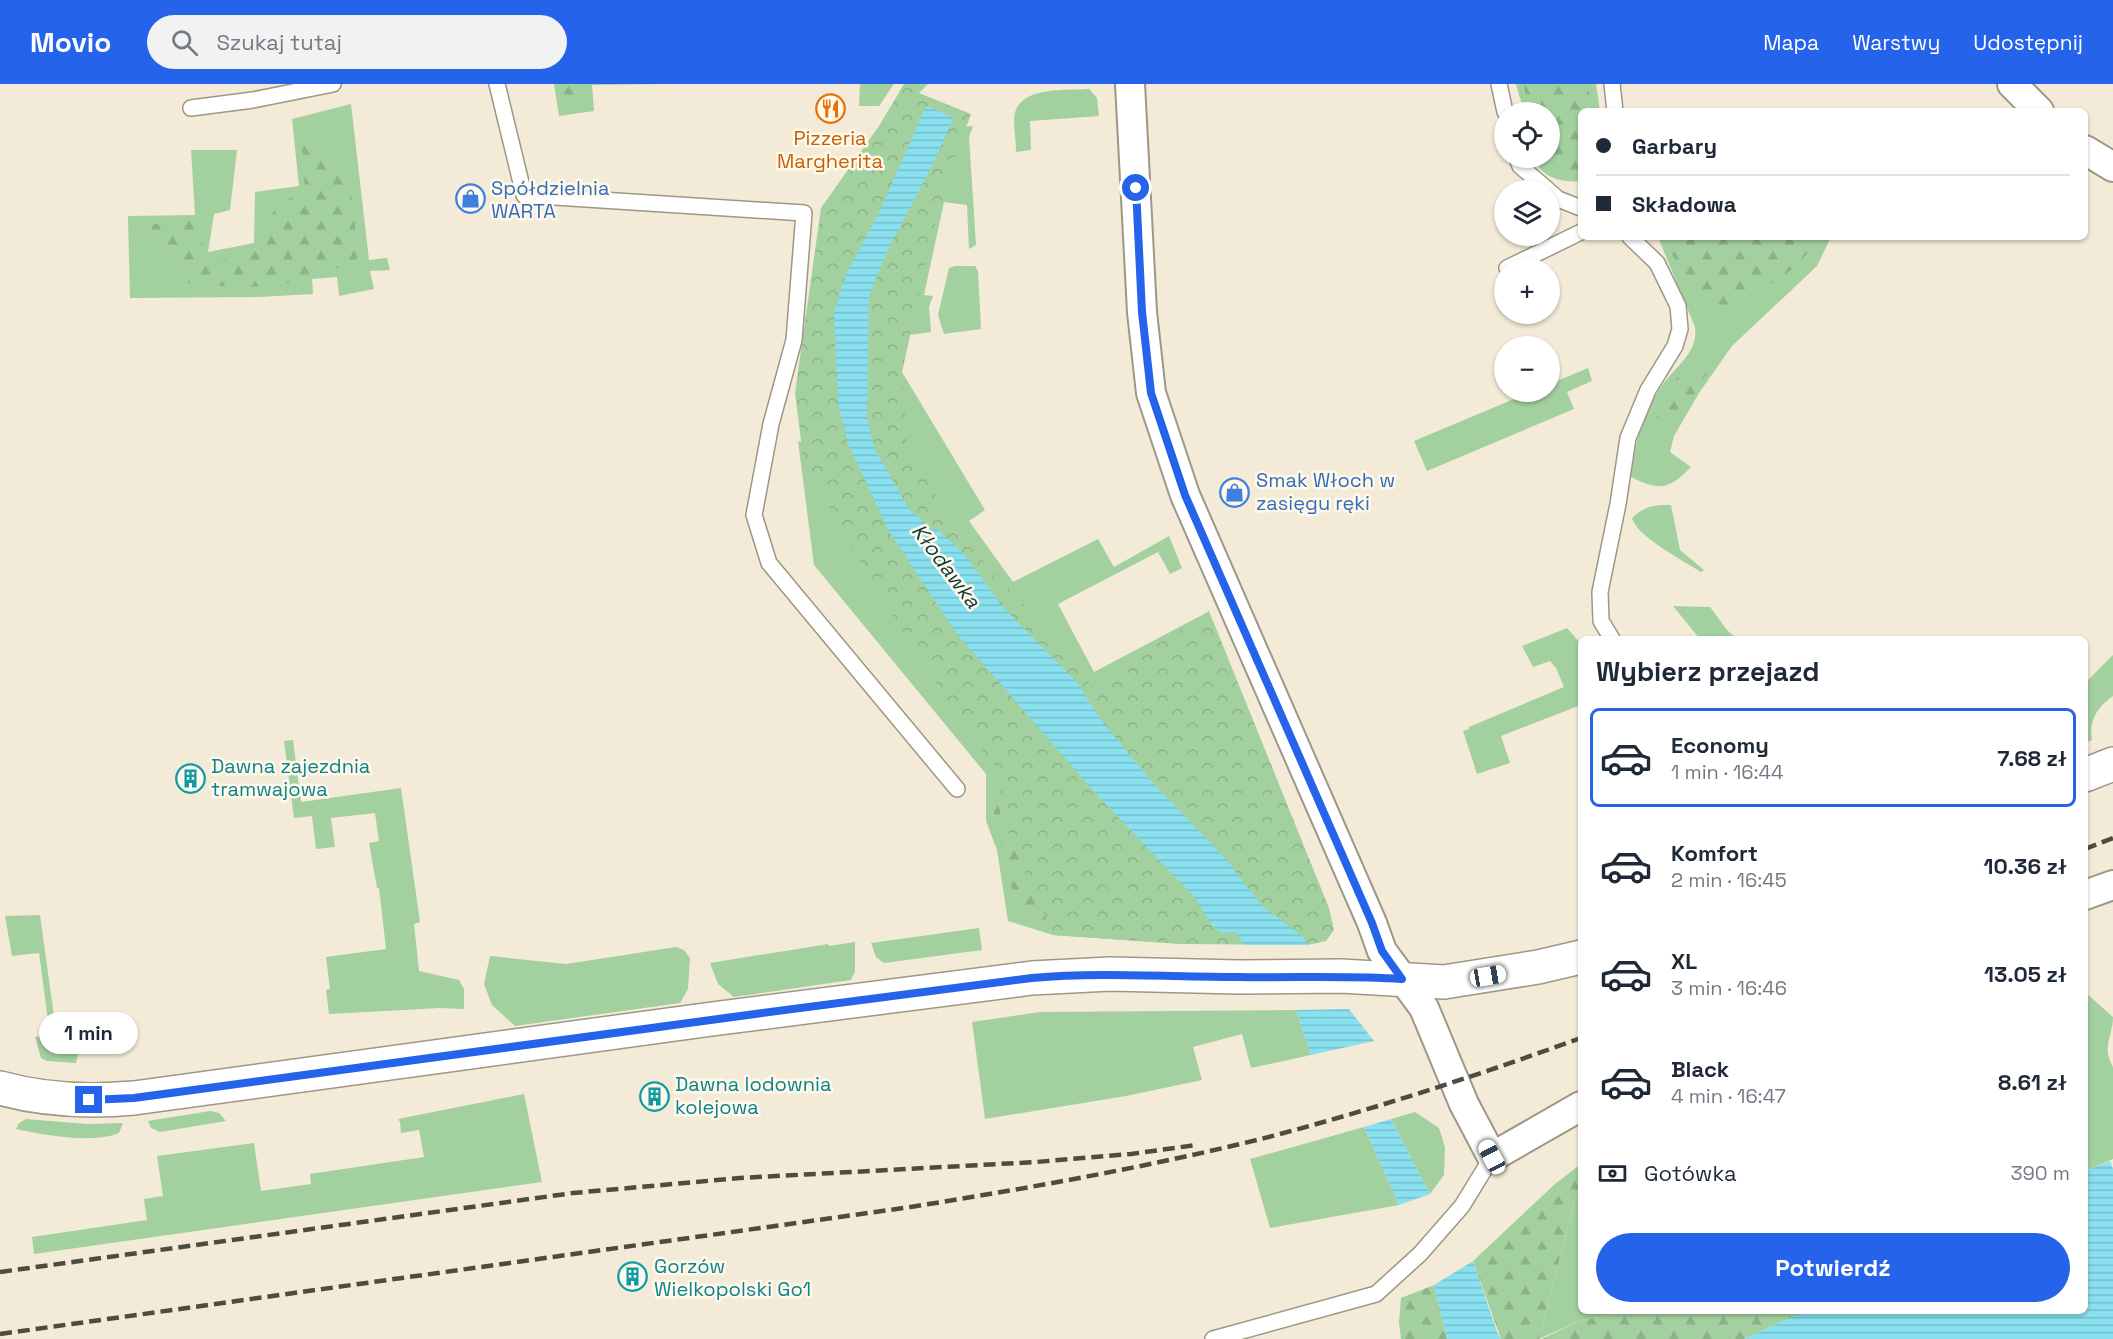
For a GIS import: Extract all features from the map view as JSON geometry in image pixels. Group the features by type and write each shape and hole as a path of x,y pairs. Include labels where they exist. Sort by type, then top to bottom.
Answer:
{"street":[{"path":"1130,84 1142,312 1151,393 1185,495 1372,923 1382,951 1424,1008 1464,1104 1492,1157 1578,1108"},
{"path":"2013,84 2036,108"},
{"path":"2088,152 2113,167"},
{"path":"2088,774 2113,765"},
{"path":"2088,894 2113,885"},
{"path":"0,1088 53,1098 103,1100 134,1098 881,997 1054,976 1110,974 1238,977 1341,976 1444,982 1538,968 1578,958"}],"lane":[{"path":"191,108 254,100 333,84"},
{"path":"497,84 524,195 804,213 794,340 771,424 754,515 769,563 957,789"},
{"path":"1499,84 1503,102"},
{"path":"1612,84 1615,108"},
{"path":"1522,168 1536,180"},
{"path":"1560,200 1578,207"},
{"path":"1528,258 1578,233"},
{"path":"1610,636 1601,621 1600,592 1618,504 1628,438 1648,390 1675,346 1680,329 1678,306 1657,262 1633,240"},
{"path":"1213,1339 1376,1294 1420,1254 1462,1206 1492,1157"}],"green space":[{"path":"554,84 664,84 592,85 594,111 559,116"},
{"path":"558,84 590,84 587,100 578,108 562,102"},
{"path":"860,84 894,84 879,106 859,106"},
{"path":"904,84 928,84 919,93 971,114 947,181 925,266 902,371 907,441 950,522 993,573 1064,647 1091,686 1209,611 1329,908 1334,930 1326,941 1308,945 1182,944 1053,935 1000,814 1000,772 961,723 845,539 803,456 795,393 821,208 879,126"},
{"path":"1516,84 1596,84 1600,108 1578,108 1578,181 1553,178 1540,168 1560,168 1560,102 1521,102"},
{"path":"1523,84 1589,84 1593,108 1578,108 1578,173 1560,168 1560,102 1528,102"},
{"path":"1089,89 1097,98 1099,116 1030,121 1031,150 1016,152 1014,119 1017,108 1023,100 1032,95 1055,90"},
{"path":"351,104 369,260 387,258 390,270 370,271 374,289 339,296 337,277 312,279 313,294 259,297 130,298 128,216 195,215 191,150 237,150 230,210 214,214 208,252 254,243 255,192 299,186 292,119"},
{"path":"973,126 969,137 976,245 969,249 967,205 944,202 924,295 933,296 929,307 931,332 910,335 902,372 985,510 969,521 1013,582 1098,539 1114,567 1169,536 1182,568 1170,574 1158,552 1058,604 1094,672 1206,613 1086,695 909,509 886,253 963,127"},
{"path":"308,137 322,158 344,166 354,217 357,269 333,268 307,275 279,287 186,283 186,263 157,240 150,225 198,218 202,244 209,261 248,256 264,246 268,225 278,206 304,191 305,171 301,142"},
{"path":"1659,240 1830,240 1817,266 1732,346 1699,393 1674,436 1670,452 1691,467 1670,484 1649,485 1631,477 1639,434 1654,397 1688,355 1694,342 1695,327"},
{"path":"1684,240 1815,240 1798,264 1786,274 1758,292 1714,314 1696,297 1672,254"},
{"path":"975,266 978,271 981,329 944,334 938,315 949,268"},
{"path":"1588,368 1592,381 1567,392 1574,409 1427,471 1414,441 1507,402 1560,402 1560,380"},
{"path":"1681,372 1707,373 1687,407 1672,424 1656,417 1670,388"},
{"path":"798,441 807,443 1182,944 1053,935 1008,921 997,850 986,821 986,774 814,565"},
{"path":"1671,505 1680,550 1704,570 1701,572 1651,540 1635,525 1632,518 1635,515 1648,507"},
{"path":"1673,606 1710,607 1734,636 1698,636"},
{"path":"1567,628 1578,641 1578,706 1501,736 1510,763 1477,774 1463,731 1564,687 1556,668 1550,661 1533,667 1522,646"},
{"path":"2113,655 2113,696 2095,715 2091,733 2092,740 2088,742 2088,680"},
{"path":"293,740 301,802 401,788 420,922 414,924 419,971 459,980 464,989 464,1009 440,1008 329,1014 326,990 330,989 326,957 386,949 379,888 377,888 369,843 379,841 375,813 331,818 335,847 316,849 312,816 294,818 284,741"},
{"path":"1007,784 1079,925 1037,924 1017,910 992,803"},
{"path":"40,915 58,1045 81,1042 76,1063 47,1061 41,1058 35,1037 50,1035 39,953 12,956 5,916"},
{"path":"979,928 982,950 884,963 876,957 871,943"},
{"path":"855,942 855,971 851,980 734,997 718,984 710,963 828,944 829,946"},
{"path":"676,947 684,950 690,958 688,989 680,1003 515,1026 492,1005 484,984 490,956 566,964"},
{"path":"2088,995 2113,1017 2108,1053 2113,1067 2113,1159 2088,1170"},
{"path":"1296,1010 1311,1055 1251,1068 1242,1034 1193,1047 1202,1080 1126,1096 985,1119 972,1022 1040,1012"},
{"path":"524,1094 542,1182 34,1254 32,1237 147,1220 144,1199 163,1196 157,1156 254,1143 261,1191 311,1184 310,1174 424,1157 419,1130 401,1133 398,1119"},
{"path":"210,1111 219,1113 226,1121 160,1132 151,1128 148,1121"},
{"path":"1415,1112 1439,1128 1445,1147 1444,1175 1430,1194 1391,1119"},
{"path":"26,1119 87,1124 123,1123 119,1133 96,1138 82,1138 54,1136 16,1129 19,1123"},
{"path":"1364,1127 1399,1205 1270,1228 1250,1159"},
{"path":"1578,1166 1578,1188 1539,1339 1501,1339 1473,1261 1555,1184"},
{"path":"1578,1188 1578,1314 1615,1314 1579,1321 1539,1339"},
{"path":"1434,1285 1447,1339 1401,1339 1399,1322 1401,1298"},
{"path":"1615,1314 1798,1314 1744,1339 1542,1339 1579,1321"}],"water":[{"name":"Kłodawka","path":"926,106 954,117 931,168 886,253 869,297 867,418 875,450 909,509 933,530 936,528 965,555 1002,606 1077,682 1099,717 1151,781 1226,859 1262,906 1303,937 1308,945 1244,945 1236,932 1221,933 1212,925 1196,899 1098,796 957,634 887,528 848,443 838,403 834,313 846,274 879,213"},
{"path":"1349,1009 1374,1041 1311,1055 1296,1010"},
{"path":"1391,1119 1430,1194 1399,1205 1364,1127"},
{"path":"2110,1161 2113,1169 2113,1339 1744,1339 1798,1314 2088,1314 2088,1170"},
{"path":"1473,1261 1501,1339 1447,1339 1434,1285"}],"railway":[{"path":"2088,848 2113,838"},
{"path":"0,1334 904,1208 1083,1177 1217,1150 1342,1117 1578,1039"},
{"path":"0,1272 573,1193 740,1178 1036,1162 1131,1154 1196,1145"}],"place":[{"name":"Pizzeria Margherita","path":"830,108"},
{"name":"Spółdzielnia WARTA","path":"470,199"},
{"name":"Smak Włoch w zasięgu ręki","path":"1235,492"},
{"name":"Dawna zajezdnia tramwajowa","path":"190,778"},
{"name":"Dawna lodownia kolejowa","path":"654,1096"},
{"name":"Gorzów Wielkopolski Go1","path":"633,1277"}],"route":[{"path":"89,1100 134,1098 1032,978 1160,974 1210,977 1341,976 1402,979 1382,951 1372,923 1185,495 1151,393 1142,312 1136,188"}]}
